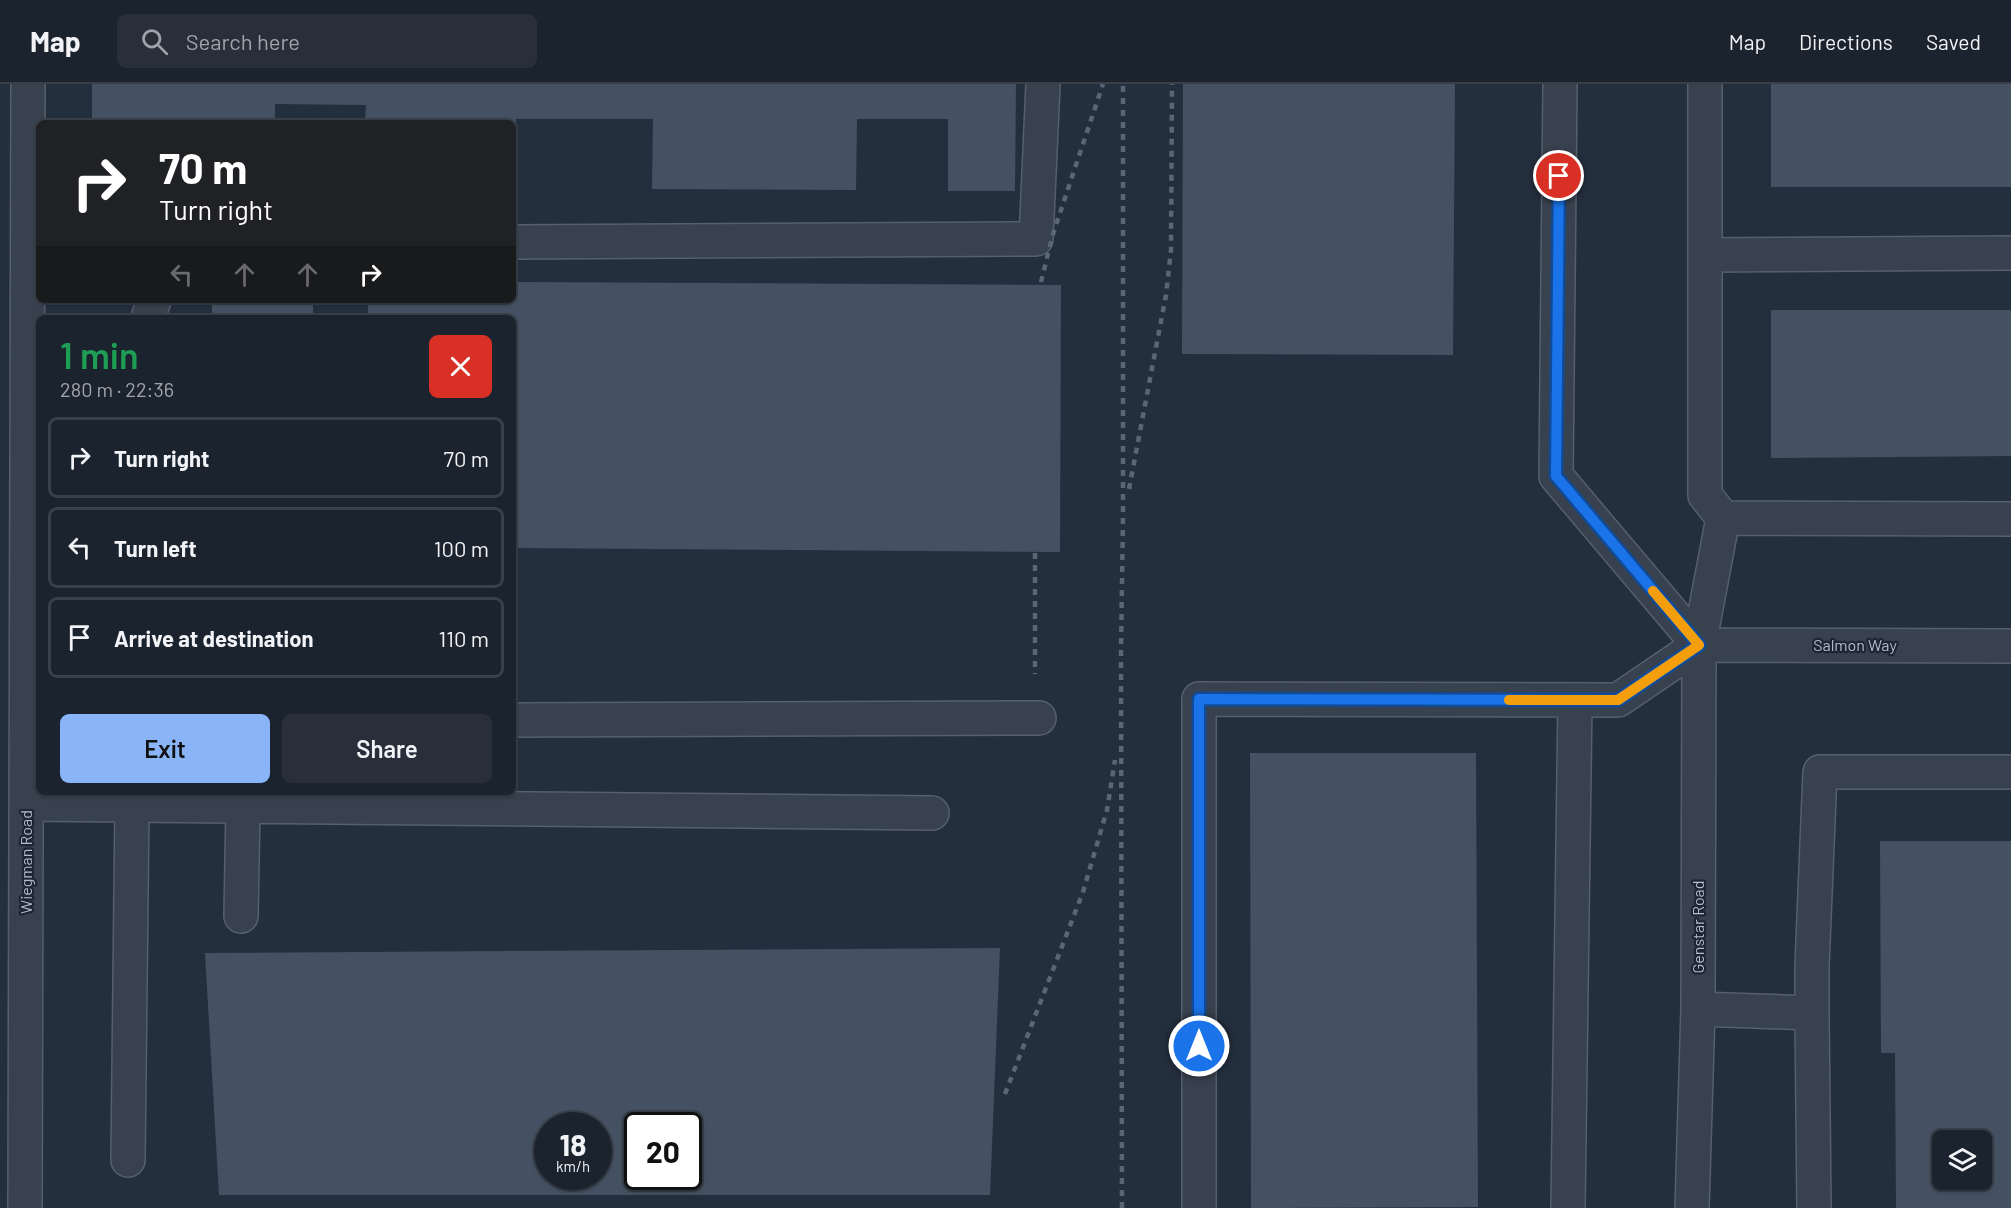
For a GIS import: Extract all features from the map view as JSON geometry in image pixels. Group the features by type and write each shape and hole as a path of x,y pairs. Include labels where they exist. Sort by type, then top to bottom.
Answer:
{"street":[{"name":"Wiegman Road","path":"25,1208 13,1007 33,716 13,608 33,250 28,84"},
{"path":"516,242 1036,239 1043,84"},
{"path":"1199,1208 1199,699 1618,700 1699,645 1556,476 1560,84"},
{"path":"1706,84 1705,495 1723,518 2011,519"},
{"path":"1705,255 2011,253"},
{"name":"Genstar Road","path":"1692,1208 1698,1009 1699,645 1723,518"},
{"name":"Salmon Way","path":"1699,645 2011,646"},
{"path":"1568,1208 1575,700"},
{"path":"516,720 1039,718"},
{"path":"1814,1208 1812,966 1820,772 2007,772"},
{"path":"26,804 243,806 315,800 932,813"},
{"path":"128,1160 132,805"},
{"path":"241,916 243,806"},
{"path":"1698,1009 1812,1013"}],"building":[{"path":"92,84 1016,84 1015,191 948,191 948,119 857,119 856,190 652,189 653,119 365,120 366,105 275,104 275,120 92,120"},
{"path":"1183,84 1455,84 1453,355 1182,354"},
{"path":"1771,84 2011,84 2011,187 1771,187"},
{"path":"516,282 1061,285 1060,552 516,548 516,315 368,315 368,303 516,303"},
{"path":"212,303 313,303 313,315 212,315"},
{"path":"1771,310 2011,310 2011,456 1771,458"},
{"path":"1250,753 1476,753 1478,1207 1251,1208"},
{"path":"1880,841 2011,841 2011,1208 1896,1208 1895,1053 1881,1053"},
{"path":"1000,948 990,1195 219,1195 205,953"}],"railway":[{"path":"1041,282 1053,234 1103,84"},
{"path":"1122,1208 1123,84"},
{"path":"1129,489 1166,295 1171,250 1172,84"},
{"path":"1035,553 1035,674"},
{"path":"1005,1094 1083,892 1107,810 1115,760"}],"slow traffic":[{"path":"1509,700 1618,700 1699,645 1653,591"}],"route":[{"path":"1199,1046 1199,699 1618,700 1699,645 1556,476 1559,176"}]}
